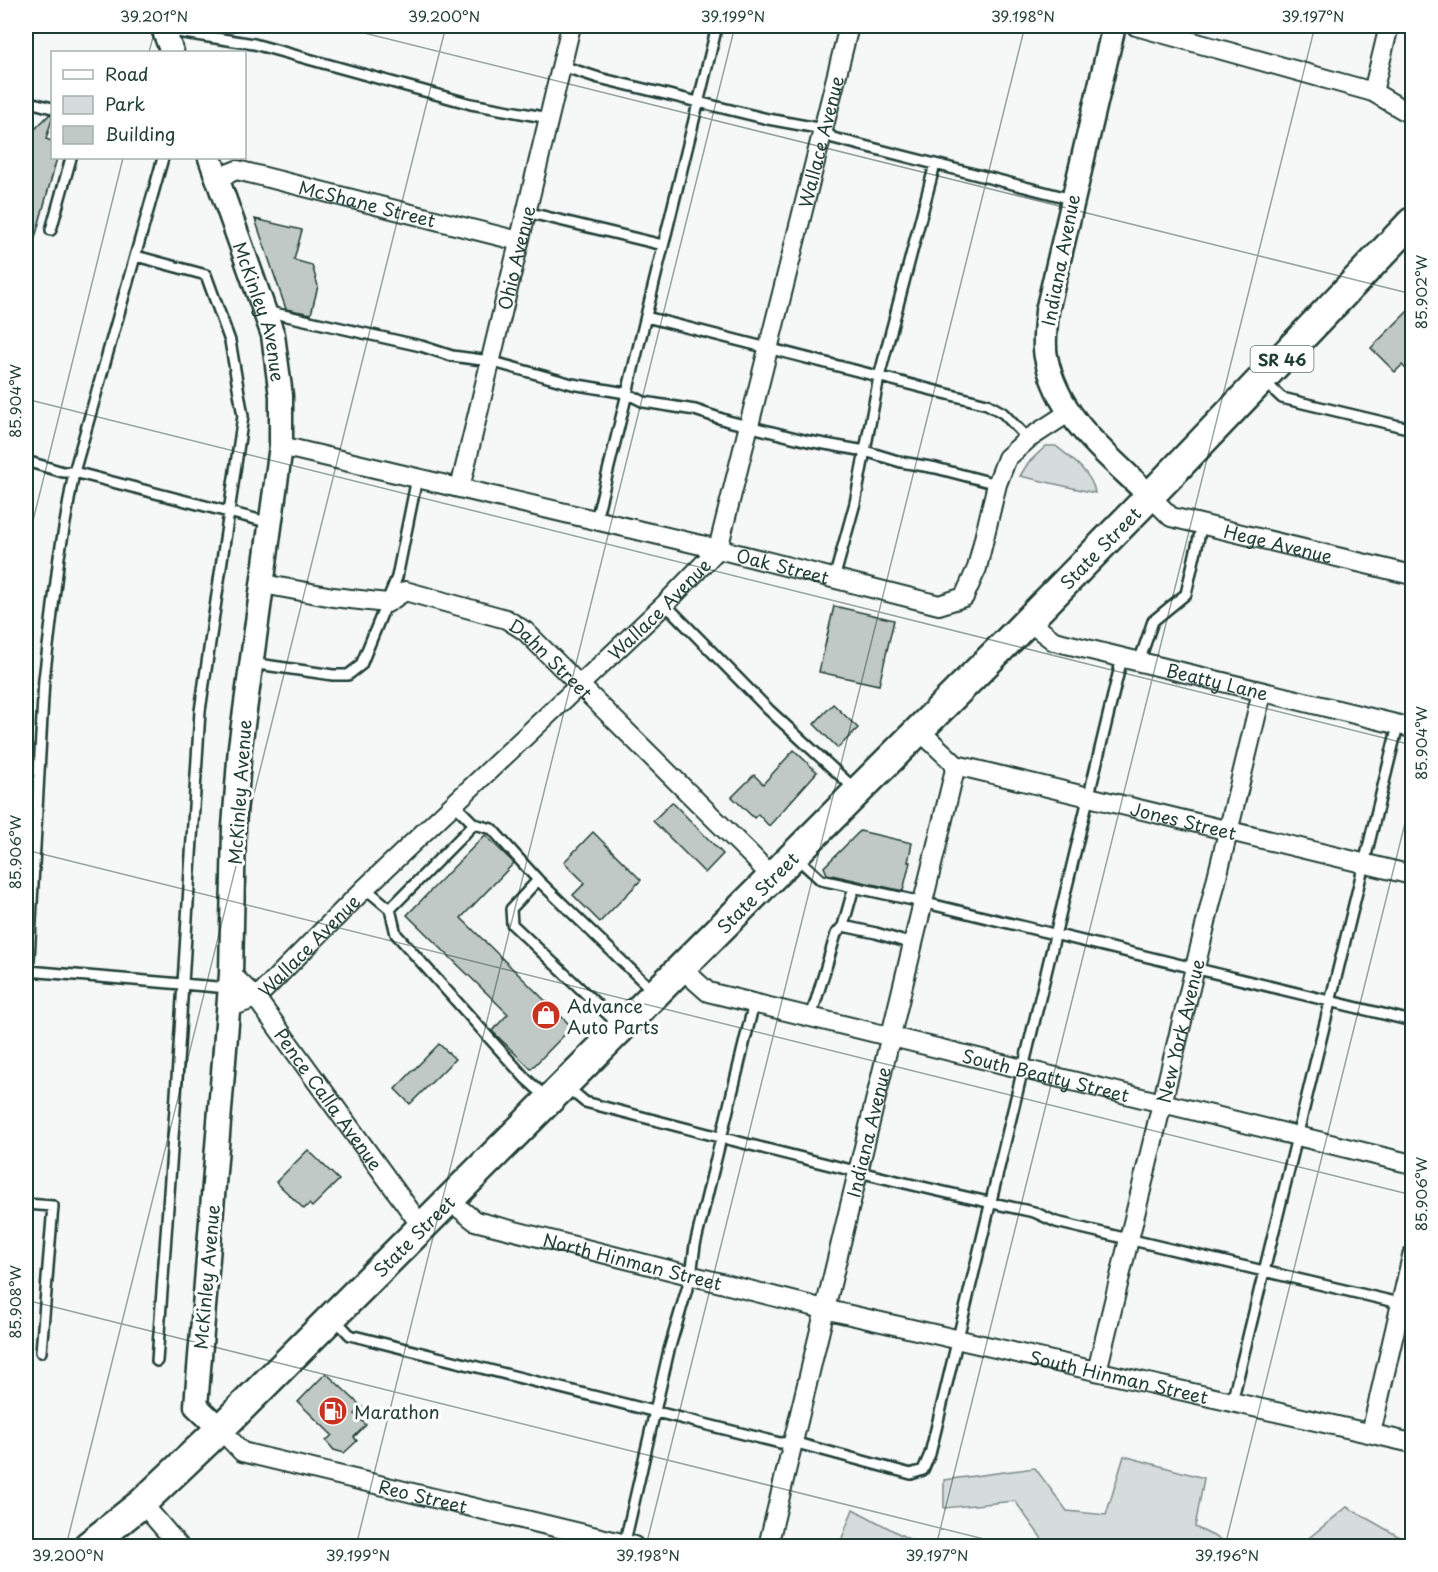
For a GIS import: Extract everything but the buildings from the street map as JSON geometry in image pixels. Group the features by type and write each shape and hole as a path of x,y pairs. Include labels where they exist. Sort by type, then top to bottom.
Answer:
{"highway":[{"name":"State Street","path":"88,1546 142,1503 220,1430 1028,621 1413,222"}],"street":[{"name":"Ohio Avenue","path":"460,488 572,26"},
{"name":"Wallace Avenue","path":"230,990 256,998 365,888 665,604 718,549 849,26"},
{"name":"Indiana Avenue","path":"1114,26 1047,310 1046,356 1058,394 1068,413 1150,496"},
{"path":"1136,26 1373,92 1410,113"},
{"path":"1373,92 1389,26"},
{"name":"McShane Street","path":"213,168 237,170 519,241"},
{"name":"McKinley Avenue","path":"213,168 273,335 281,396 280,446 240,747 234,827 230,990 196,1406 220,1430"},
{"name":"Oak Street","path":"280,446 718,549 939,605 964,597 976,568 997,484 1007,458 1028,439 1068,413"},
{"name":"Hege Avenue","path":"1150,496 1172,517 1413,575"},
{"name":"Dahn Street","path":"263,584 333,597 387,603 405,591 507,619 525,631 746,849 772,878"},
{"name":"Beatty Lane","path":"1028,621 1054,641 1405,726"},
{"name":"New York Avenue","path":"1097,1371 1262,692"},
{"path":"919,730 956,765"},
{"name":"Indiana Avenue","path":"768,1546 956,765"},
{"name":"Jones Street","path":"956,765 1413,874"},
{"name":"South Beatty Street","path":"681,968 708,992 1413,1164"},
{"name":"Pence Calla Avenue","path":"230,990 256,998 422,1227"},
{"name":"North Hinman Street","path":"448,1200 475,1221 824,1309"},
{"path":"1371,1433 1407,1305 1413,1256"},
{"name":"South Hinman Street","path":"824,1309 1413,1443"},
{"name":"Reo Street","path":"220,1430 242,1452 627,1546"},
{"path":"142,1503 179,1546"}],"lane":[{"path":"596,520 717,26"},
{"path":"167,37 177,32 254,44 471,104 549,118"},
{"path":"562,66 599,78 768,119 823,129 833,138 1072,199"},
{"path":"1410,113 1413,92"},
{"path":"26,101 51,108"},
{"path":"51,230 71,159"},
{"path":"26,1014 44,679 59,557 74,472 163,159"},
{"path":"834,579 855,503 879,377 935,164"},
{"path":"526,213 663,245"},
{"path":"136,256 206,276 230,340 243,416 200,711 157,1361"},
{"path":"265,311 421,346 452,356 490,361 572,384 626,393 644,402 695,410 808,441 865,451 901,462 936,468 997,484"},
{"path":"646,317 987,404 1003,413 1028,439"},
{"path":"1262,380 1282,398 1413,429"},
{"path":"26,461 271,523"},
{"path":"251,663 333,675 348,675 361,665 397,577 417,478"},
{"path":"332,1317 350,1335 780,1443 793,1442 911,1474 923,1470 930,1454 1089,797 1131,660 1153,621 1186,594 1202,524"},
{"path":"665,604 769,710 858,792"},
{"path":"1232,1402 1364,863 1405,726"},
{"path":"454,804 474,824 492,829 538,880 655,993"},
{"path":"390,909 474,824"},
{"path":"794,855 821,880 922,902 1413,1021"},
{"path":"538,880 511,909 512,924 621,1028"},
{"path":"811,1017 836,934 843,926 854,887"},
{"path":"365,888 390,909 396,934 526,1079 557,1092 585,1102 857,1172 1034,1212 1056,1222 1407,1305"},
{"path":"843,926 912,944"},
{"path":"28,971 230,990"},
{"path":"627,1546 669,1350 691,1275 695,1245 754,1003"},
{"path":"26,1204 53,1206 41,1352"}],"green space":[{"path":"1046,446 1056,446 1074,461 1090,479 1095,493 1020,476 1028,463"},
{"path":"1124,1456 1204,1478 1195,1527 1234,1546 1047,1546 1015,1501 944,1508 944,1480 1035,1468 1067,1511 1106,1515"},
{"path":"1347,1507 1405,1540 1396,1546 1299,1546"},
{"path":"853,1509 922,1546 839,1546"}],"place":[{"name":"Advance Auto Parts","path":"546,1015"},
{"name":"Marathon","path":"333,1411"}]}
